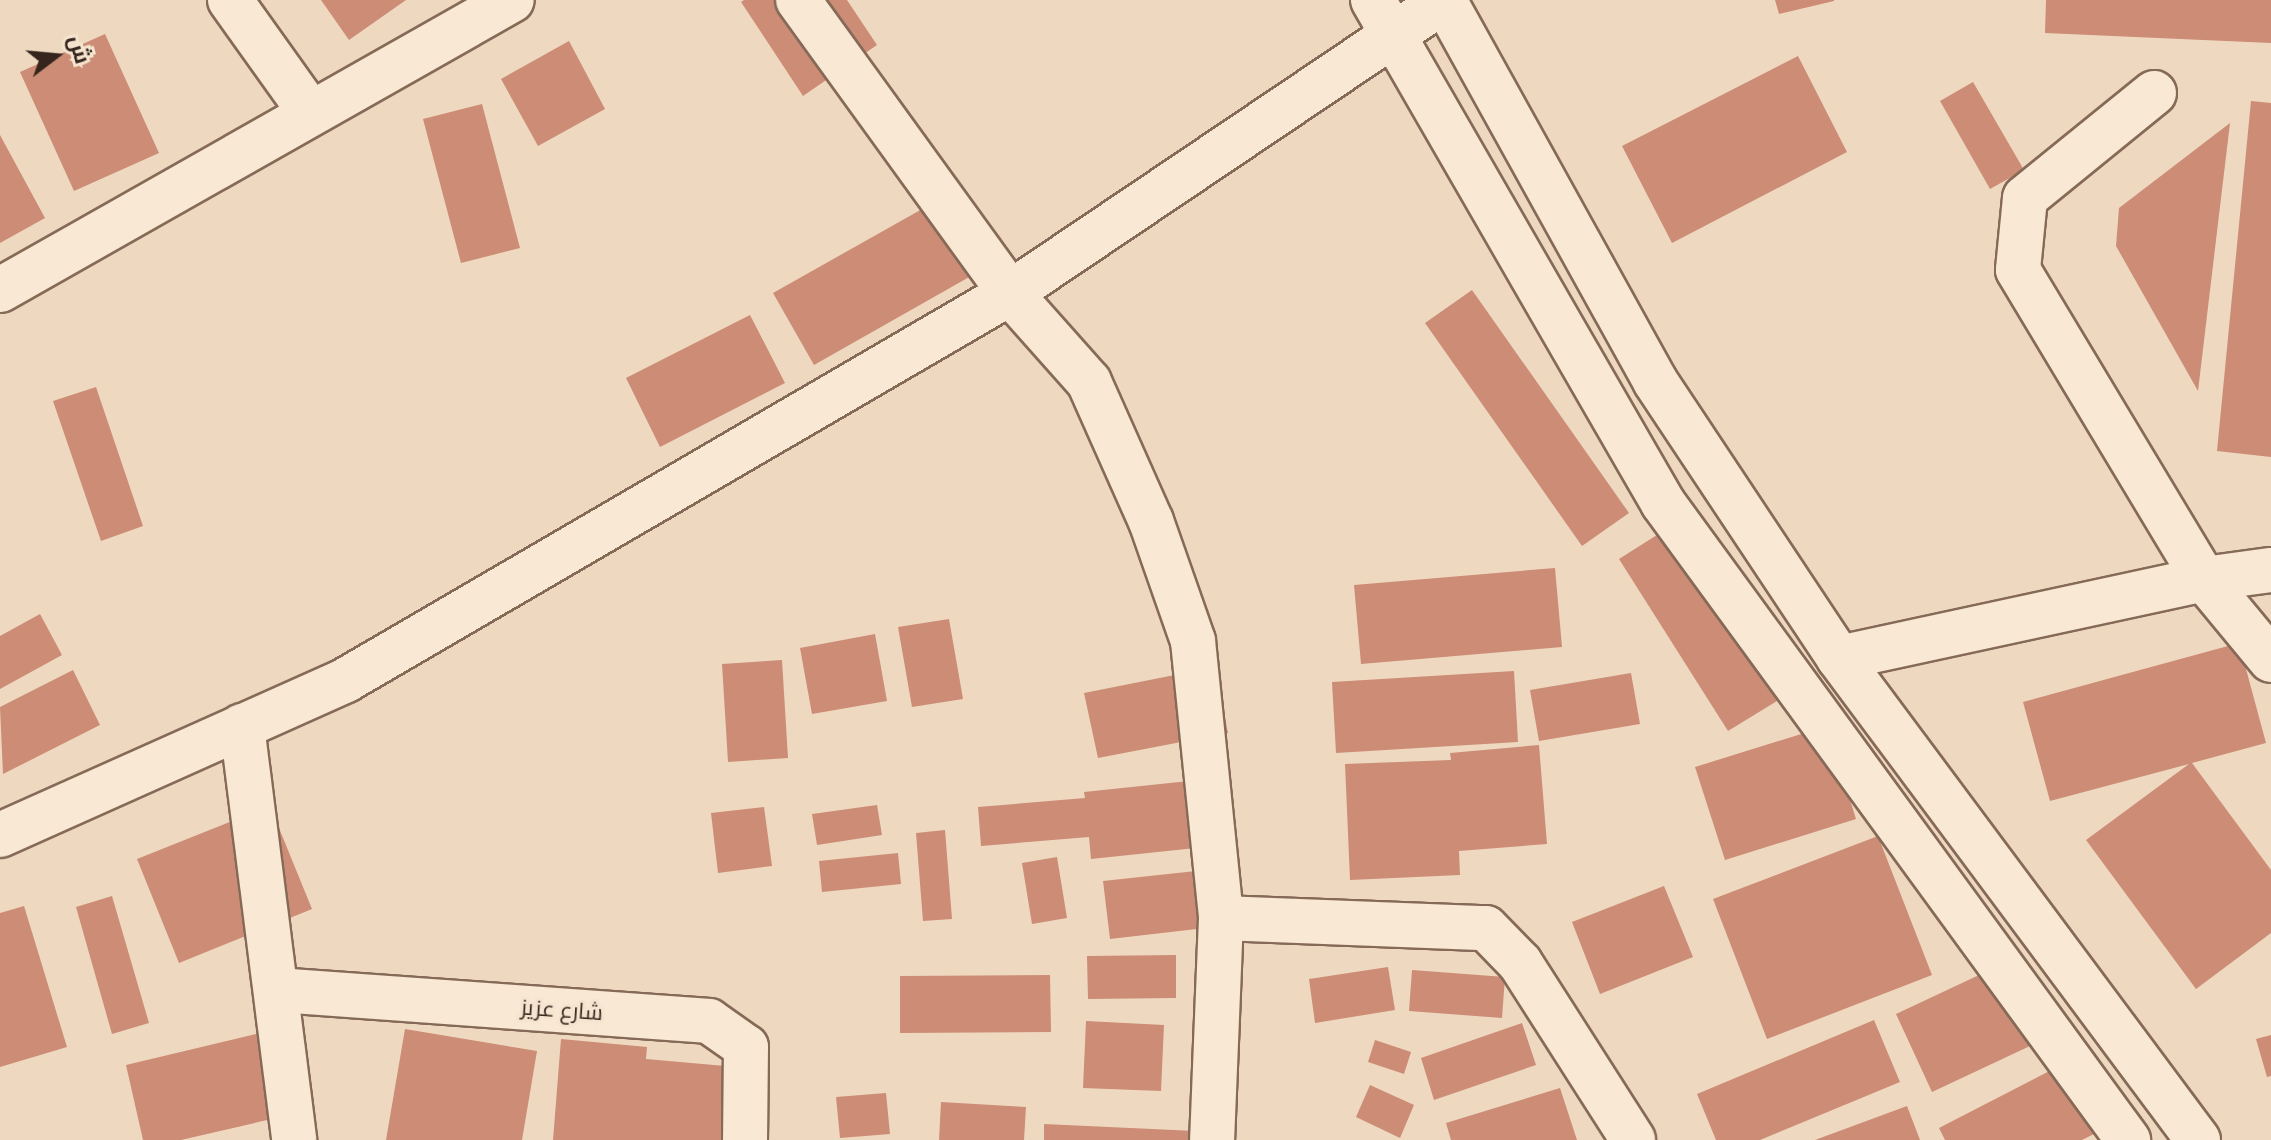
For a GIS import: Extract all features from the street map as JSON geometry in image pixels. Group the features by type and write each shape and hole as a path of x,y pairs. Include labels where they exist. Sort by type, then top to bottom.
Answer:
{"street":[{"path":"230,0 310,112"},
{"path":"0,290 512,0"},
{"path":"798,0 1010,293 1089,382 1151,521 1193,641 1221,918 1212,1140"},
{"path":"0,835 346,680 1010,293 1384,16 1444,0 1655,381 1839,658 2198,1140"},
{"path":"1384,16 1663,503 2128,1140"},
{"path":"2154,93 2025,198 2018,270 2204,579 2271,660"},
{"path":"1839,658 2204,579 2271,570"},
{"path":"242,726 294,1140"},
{"path":"1221,918 1486,928 1520,963 1633,1140"},
{"name":"شارع عزيز","path":"277,990 709,1021 746,1047 745,1140"}],"building":[{"path":"321,0 406,0 349,40"},
{"path":"847,0 877,45 803,96 741,2"},
{"path":"1775,0 1834,0 1834,1 1779,14"},
{"path":"2046,0 2271,0 2271,43 2045,33"},
{"path":"105,34 159,153 74,191 20,72"},
{"path":"569,41 605,109 538,146 501,79"},
{"path":"1798,56 1847,152 1672,243 1622,146"},
{"path":"1973,82 2024,170 1990,189 1940,101"},
{"path":"2251,101 2271,103 2271,457 2217,451"},
{"path":"482,104 520,248 461,263 423,119"},
{"path":"2230,123 2198,391 2116,246 2119,208"},
{"path":"0,135 45,218 0,243"},
{"path":"931,204 971,276 814,365 773,293"},
{"path":"1472,290 1629,513 1582,546 1425,323"},
{"path":"750,315 785,383 660,447 626,378"},
{"path":"96,387 143,526 101,541 53,401"},
{"path":"1668,528 1777,701 1728,731 1619,559"},
{"path":"1555,568 1562,647 1361,664 1354,585"},
{"path":"40,614 62,655 0,689 0,636"},
{"path":"949,619 963,699 912,707 898,627"},
{"path":"875,634 887,701 812,714 800,648"},
{"path":"2239,643 2266,743 2192,763 2271,870 2271,933 2196,989 2086,840 2189,764 2050,801 2023,702"},
{"path":"782,660 788,758 728,762 722,664"},
{"path":"1215,667 1228,733 1098,758 1084,693"},
{"path":"73,670 100,725 3,774 0,707"},
{"path":"1514,671 1518,742 1336,753 1332,682"},
{"path":"1631,673 1640,724 1539,741 1530,690"},
{"path":"1827,726 1856,819 1725,860 1695,767"},
{"path":"1539,745 1547,844 1459,851 1460,875 1350,880 1345,764 1451,760 1450,753"},
{"path":"1227,777 1234,844 1091,859 1089,837 981,846 978,807 1085,798 1084,792"},
{"path":"877,805 882,835 817,845 812,814"},
{"path":"270,806 312,909 179,963 137,859"},
{"path":"764,807 772,866 718,873 711,813"},
{"path":"945,830 952,919 923,921 916,833"},
{"path":"1878,836 1932,975 1767,1039 1713,899"},
{"path":"898,853 901,884 822,892 819,861"},
{"path":"1057,857 1067,918 1032,924 1022,863"},
{"path":"1233,867 1240,924 1110,939 1103,881"},
{"path":"1664,886 1693,957 1600,994 1572,922"},
{"path":"112,896 149,1023 112,1034 76,907"},
{"path":"24,906 67,1047 0,1067 0,913"},
{"path":"1176,955 1176,998 1088,999 1087,956"},
{"path":"1388,967 1395,1010 1315,1023 1309,979"},
{"path":"1994,968 2030,1046 1932,1092 1896,1014"},
{"path":"1412,970 1505,977 1502,1018 1409,1011"},
{"path":"1050,975 1051,1032 900,1033 900,976"},
{"path":"1874,1020 1900,1082 1760,1140 1716,1140 1697,1094"},
{"path":"1086,1021 1164,1025 1161,1091 1083,1088"},
{"path":"1522,1023 1536,1065 1434,1100 1421,1058"},
{"path":"405,1029 537,1051 522,1140 386,1140"},
{"path":"269,1031 289,1115 181,1140 143,1140 126,1065"},
{"path":"2271,1035 2271,1076 2267,1077 2256,1039"},
{"path":"561,1039 647,1047 646,1059 748,1068 742,1140 553,1140"},
{"path":"1375,1040 1411,1052 1404,1074 1368,1062"},
{"path":"2069,1061 2104,1129 2082,1140 1945,1140 1939,1128"},
{"path":"1370,1085 1414,1105 1400,1138 1356,1117"},
{"path":"1560,1088 1577,1140 1451,1140 1446,1123"},
{"path":"886,1093 890,1134 840,1138 836,1097"},
{"path":"941,1102 1026,1107 1024,1140 939,1140"},
{"path":"1907,1106 1920,1140 1815,1140"},
{"path":"1044,1124 1217,1132 1216,1140 1044,1140"}]}
